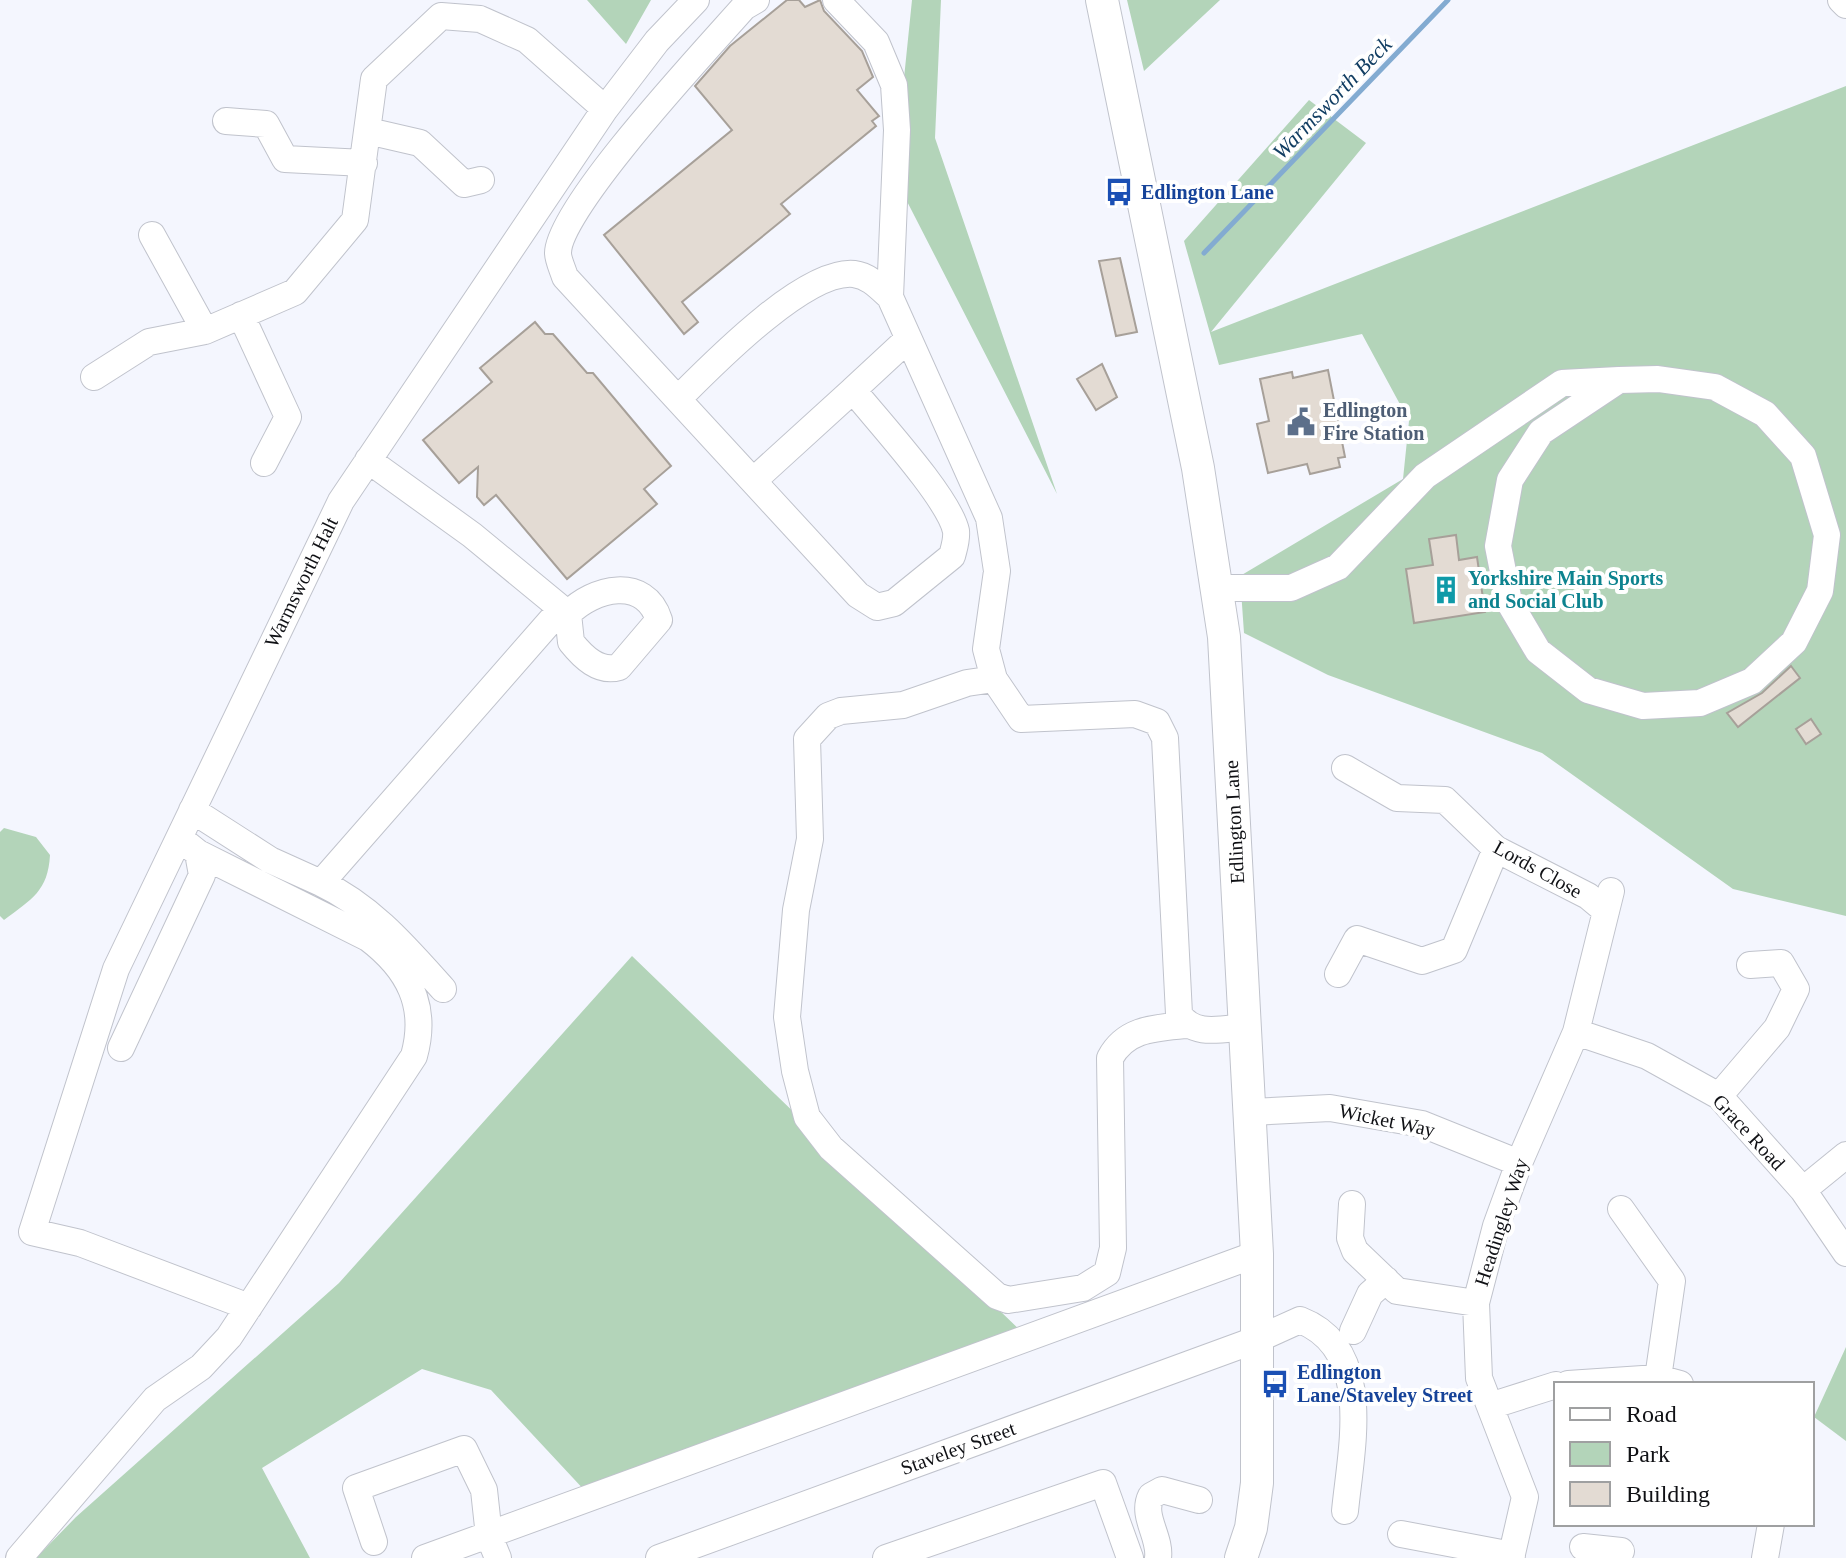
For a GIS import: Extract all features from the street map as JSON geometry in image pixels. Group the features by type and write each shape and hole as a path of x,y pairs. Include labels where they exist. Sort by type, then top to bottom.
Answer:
{"main road":[{"name":"Edlington Lane","path":"1102,0 1198,468 1224,637 1257,1254 1257,1483 1251,1528 1241,1558"}],"street":[{"name":"Warmsworth Halt","path":"249,1307 80,1243 32,1232 116,969 188,845 192,810 341,501 605,109 657,41 696,0"},
{"path":"756,0 744,7 642,124 570,217 558,253 565,277 858,595 877,607 894,603 952,556 956,532 951,521 853,390"},
{"path":"836,0 876,42 894,85 897,130 890,297"},
{"path":"1841,0 1846,5"},
{"path":"94,377 149,342 205,331 295,292 355,220 374,79 433,8 480,19 527,40 605,109"},
{"path":"226,121 266,124 285,159 364,163"},
{"path":"368,131 420,143 466,189"},
{"path":"152,235 205,331"},
{"path":"678,399 730,348 797,295 828,277 852,274 869,278 890,297 989,518 997,558 986,649 994,679 1021,719 1135,714 1157,722 1165,738 1179,1014 1186,1025 1195,1030 1245,1027"},
{"path":"241,315 288,417 264,463"},
{"path":"753,481 908,339"},
{"path":"1218,588 1291,588 1338,567 1425,476 1562,383 1619,380 1658,379 1715,387 1765,414 1803,456 1827,535 1820,591 1794,642 1752,681 1700,703 1643,706 1588,690 1538,651 1509,602 1498,546 1510,480 1541,432 1619,380"},
{"path":"321,883 564,611 472,535 368,460"},
{"path":"994,679 967,683 903,705 841,711 828,716 807,739 810,839 796,910 787,1017 795,1071 807,1117 841,1158 997,1296 1008,1300 1083,1288 1107,1273 1113,1248 1110,1058 1116,1046 1128,1036 1146,1030 1186,1025"},
{"name":"Lords Close","path":"1345,768 1397,798 1445,800 1496,849 1588,896 1608,901"},
{"path":"192,810 270,860 340,892 387,928 443,989"},
{"path":"121,1048 202,875 188,845"},
{"path":"19,1558 155,1399 210,1359 249,1307 414,1056 421,1032 419,1009 401,969 389,954 368,938 188,845"},
{"path":"1338,974 1357,939 1422,961 1454,950 1496,849"},
{"name":"Headingley Way","path":"1512,1556 1525,1497 1479,1378 1476,1303 1496,1226 1519,1163 1576,1032 1608,901"},
{"path":"1719,1096 1777,1028 1796,989 1781,963 1750,965"},
{"name":"Grace Road","path":"1576,1032 1647,1056 1719,1096 1803,1190 1846,1253"},
{"name":"Wicket Way","path":"1250,1112 1330,1108 1422,1124 1519,1163"},
{"path":"1803,1190 1846,1155"},
{"path":"1352,1204 1350,1238 1355,1251 1397,1291 1476,1303"},
{"path":"1621,1209 1672,1281 1669,1381 1635,1382"},
{"path":"425,1558 493,1547 1000,1345 1257,1254"},
{"path":"1353,1331 1370,1294 1386,1280"},
{"name":"Staveley Street","path":"659,1558 722,1547 1300,1320 1331,1337 1344,1362 1353,1407 1345,1511"},
{"path":"1490,1406 1554,1386"},
{"path":"374,1542 356,1488 464,1449 484,1490 493,1547"},
{"path":"886,1558 1103,1483 1129,1558 1121,1558"},
{"path":"1158,1558 1159,1545 1148,1511 1151,1496 1171,1491 1199,1500"},
{"path":"1765,1558 1771,1526"},
{"path":"1401,1534 1512,1556"},
{"path":"1583,1547 1621,1551 1618,1558"}],"green space":[{"path":"587,0 651,0 626,44"},
{"path":"912,0 941,0 935,138 1057,494 894,176"},
{"path":"1127,0 1220,0 1144,71"},
{"path":"1846,86 1846,916 1733,889 1542,753 1328,675 1244,633 1240,576 1403,479 1409,421 1362,334 1219,365 1184,241 1309,100 1366,143 1211,332"},
{"path":"4,828 36,837 50,855 42,886 30,900 4,920 0,916 0,832"},
{"path":"632,956 1027,1337 587,1493 491,1390 422,1369 262,1468 310,1558 36,1558 76,1517 339,1283"},
{"path":"1846,1347 1846,1441 1814,1417"}],"building":[{"path":"787,0 799,0 805,7 820,0 824,11 862,51 873,77 857,90 879,116 872,121 876,126 781,204 790,214 682,302 698,322 684,334 604,235 732,130 695,86 730,46"},
{"path":"1120,258 1137,332 1116,336 1099,261"},
{"path":"535,322 545,334 553,334 587,373 593,373 671,466 644,489 657,504 567,579 496,495 484,505 477,497 478,467 459,483 423,440 492,382 480,368"},
{"path":"1102,364 1117,397 1096,410 1077,379"},
{"name":"Edlington Fire Station","path":"1328,370 1345,457 1338,458 1340,467 1310,474 1307,464 1268,473 1257,424 1269,421 1260,379 1292,372 1293,378"},
{"name":"Yorkshire Main Sports and Social Club","path":"1456,535 1459,560 1477,557 1485,612 1414,623 1406,569 1433,565 1429,539"},
{"path":"1791,666 1800,678 1738,727 1727,713 1762,693"},
{"path":"1811,719 1821,734 1806,744 1796,729"}],"waterway":[{"name":"Warmsworth Beck","path":"1204,253 1448,0"}],"place":[{"name":"Edlington Lane","path":"1119,192"},
{"name":"Edlington Fire Station","path":"1301,422"},
{"name":"Yorkshire Main Sports and Social Club","path":"1446,590"},
{"name":"Edlington Lane/Staveley Street","path":"1275,1384"}]}
